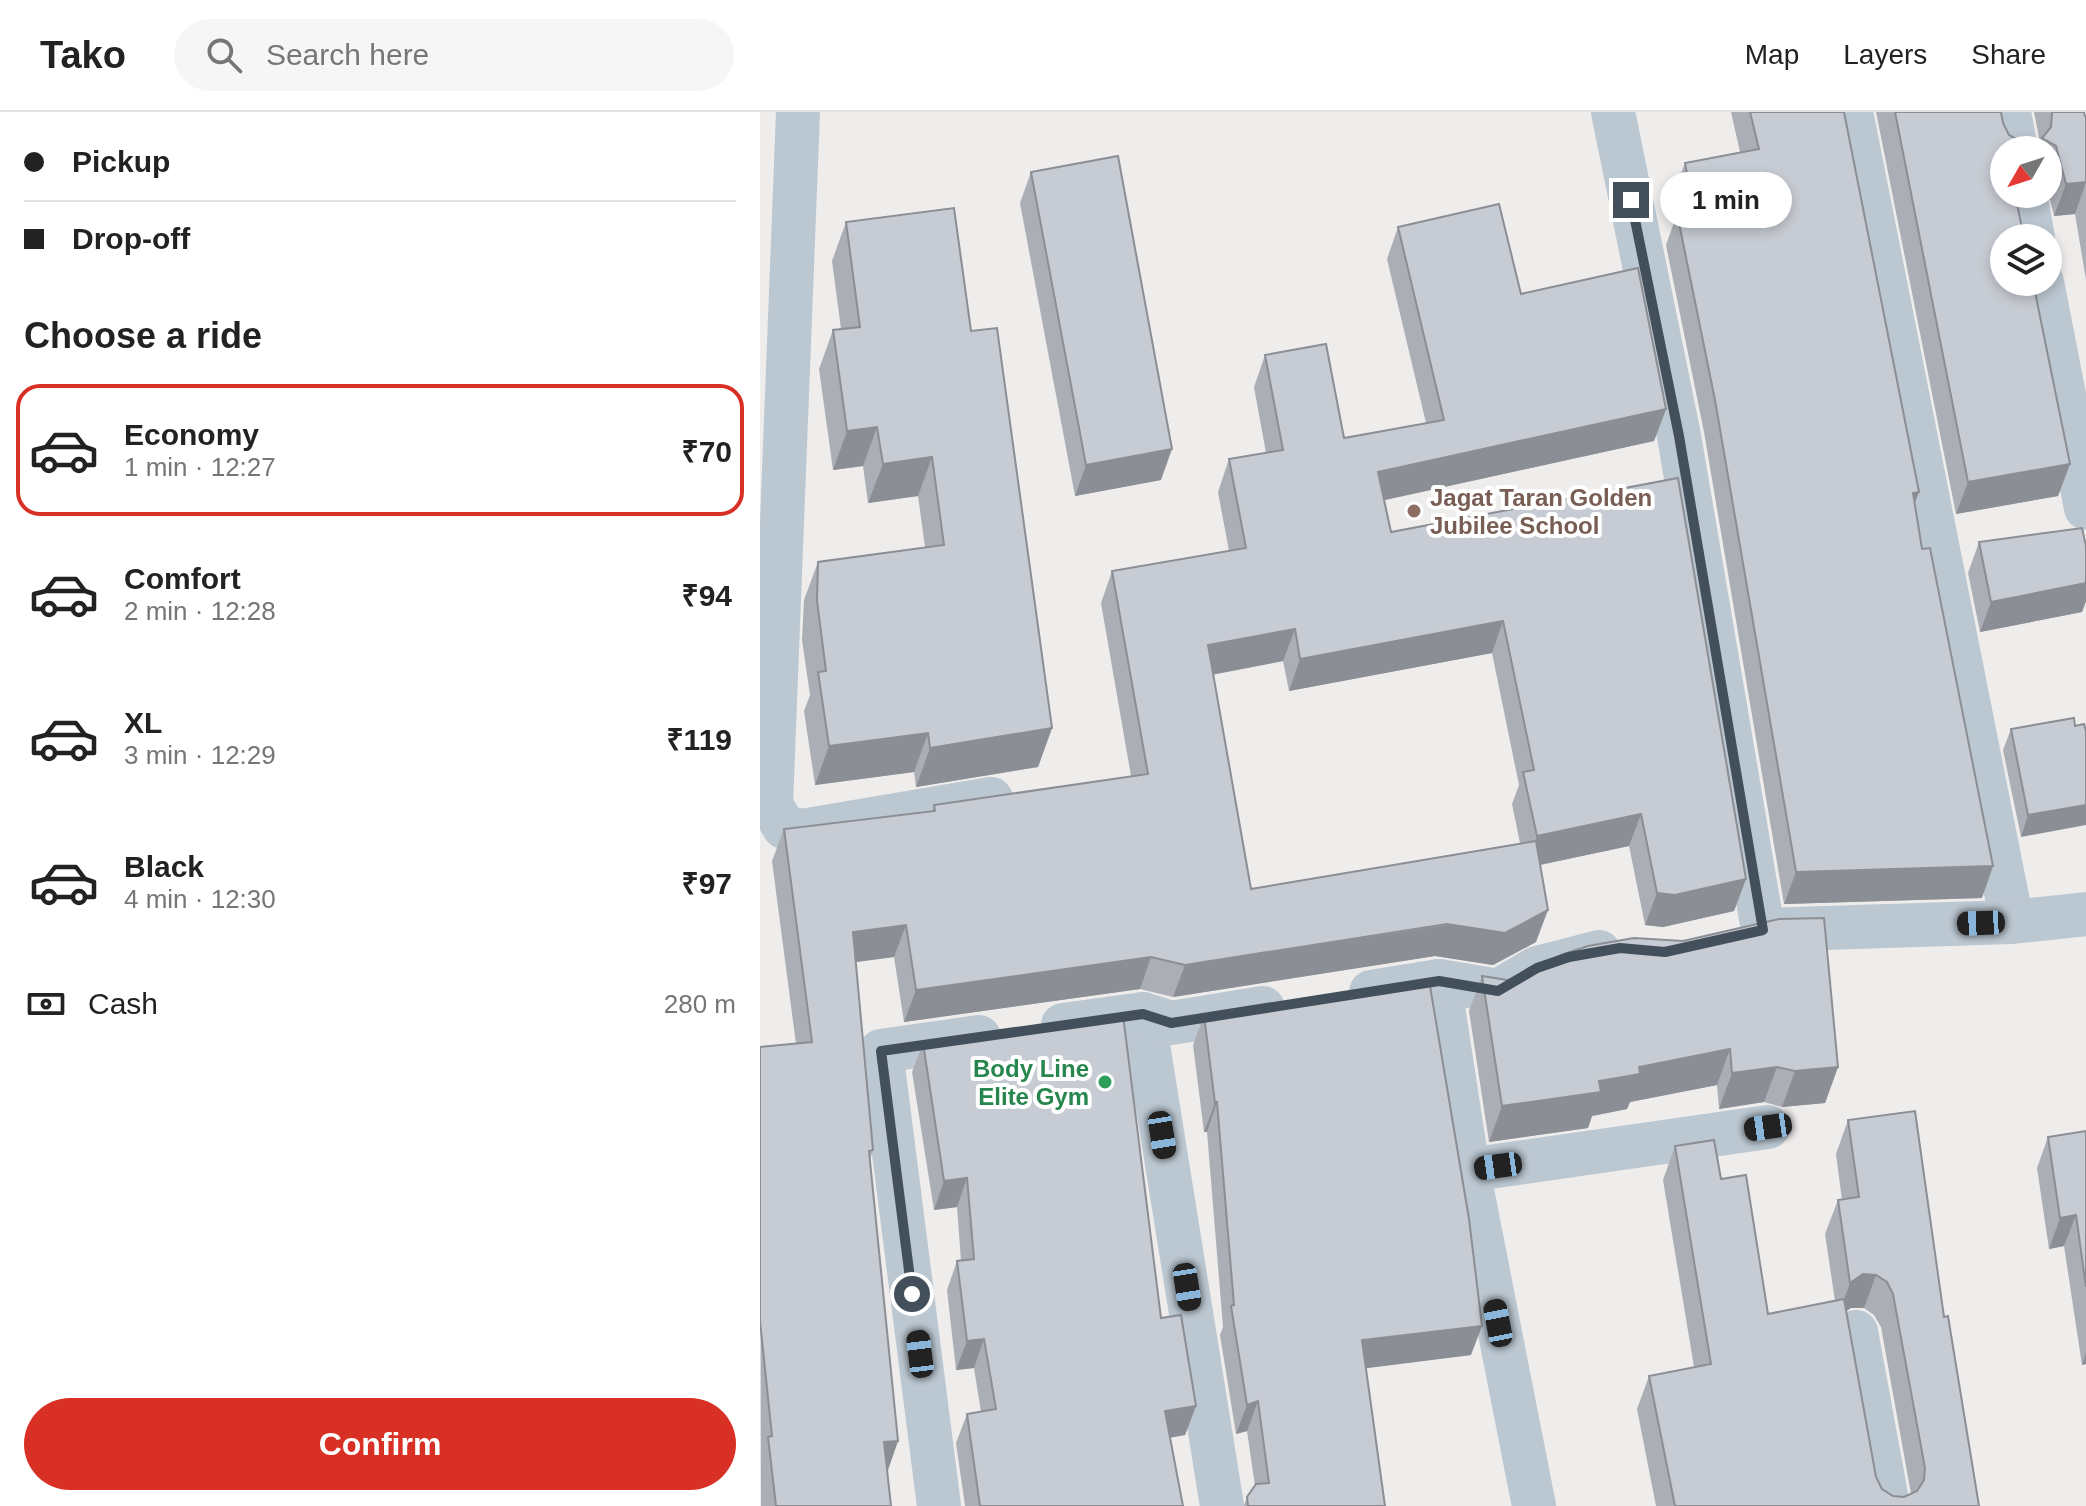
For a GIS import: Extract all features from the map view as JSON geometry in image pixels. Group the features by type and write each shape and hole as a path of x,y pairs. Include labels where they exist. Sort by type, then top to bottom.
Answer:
{"street":[{"path":"798,112 771,805 784,827 802,831 1028,793"},
{"path":"1613,112 1679,436 1763,930"},
{"path":"1851,112 2012,922"},
{"path":"2009,112 2013,136"},
{"path":"2045,296 2086,508"},
{"path":"1721,939 1763,930 2012,922 2086,914"},
{"path":"939,1506 881,1051 1143,1014 1171,1023 1439,981 1498,991 1537,968 1569,957 1620,948 1635,950"},
{"path":"1439,981 1468,1170 1534,1506"},
{"path":"1143,1014 1222,1506"},
{"path":"1468,1170 1768,1127"},
{"path":"1856,1332 1888,1506"}],"building":[{"path":"1750,112 1844,112 1919,492 1913,493 1922,549 1930,548 1993,866 1796,872 1715,400 1677,213 1694,210 1685,163 1759,149"},
{"path":"1895,112 2001,112 2011,136 1990,136 1990,208 2018,208 2021,224 1990,224 1990,296 2036,296 2070,464 1968,482"},
{"path":"2052,112 2084,112 2086,182 2066,184 2062,169 2062,136 2044,136 2051,127"},
{"path":"1118,156 1172,449 1086,465 1031,172"},
{"path":"1499,204 1521,294 1638,268 1666,409 1378,472 1391,532 1678,478 1746,879 1675,895 1657,893 1641,814 1537,836 1523,772 1534,770 1503,621 1300,659 1295,629 1208,645 1251,889 1536,841 1548,910 1505,933 1447,924 1185,965 1151,957 916,990 906,925 853,932 873,1150 869,1151 898,1441 884,1442 891,1506 776,1506 760,1321 760,1047 812,1042 784,829 935,811 934,805 1148,774 1112,571 1246,548 1229,459 1283,450 1265,355 1326,344 1344,438 1444,420 1398,227"},
{"path":"954,208 971,331 997,328 1052,728 930,748 928,733 829,746 818,672 826,671 817,601 818,562 944,545 932,457 883,464 877,427 847,431 833,330 860,327 846,222"},
{"path":"2082,528 2086,546 2086,583 1991,602 1979,542"},
{"path":"2074,718 2075,726 2084,724 2086,731 2086,805 2028,815 2011,729"},
{"path":"1824,918 1838,1067 1795,1071 1777,1067 1732,1073 1730,1049 1639,1067 1640,1074 1599,1081 1601,1092 1502,1106 1482,976 1507,980 1523,977 1561,955 1588,946 1634,938 1683,941 1779,919"},
{"path":"1429,980 1469,1219 1482,1326 1362,1340 1385,1506 1248,1506 1247,1497 1256,1484 1269,1483 1258,1401 1247,1405 1231,1306 1234,1305 1217,1102 1204,1015"},
{"path":"1123,1015 1161,1318 1181,1315 1196,1406 1165,1411 1183,1506 980,1506 967,1414 996,1409 984,1339 967,1341 957,1261 974,1259 967,1178 944,1181 923,1043"},
{"path":"1915,1111 1944,1317 1948,1316 1979,1506 1675,1506 1649,1376 1711,1364 1675,1146 1714,1140 1721,1179 1746,1175 1768,1314 1844,1299 1876,1477 1882,1489 1893,1496 1904,1497 1917,1491 1924,1480 1925,1468 1893,1294 1887,1282 1876,1275 1863,1274 1850,1283 1838,1200 1859,1197 1848,1120"},
{"path":"2086,1131 2086,1287 2076,1215 2060,1218 2048,1137"}],"place":[{"name":"Jagat Taran Golden Jubilee School","path":"1414,511"},
{"name":"Body Line Elite Gym","path":"1105,1082"}],"route":[{"path":"912,1294 881,1051 1143,1014 1171,1023 1439,981 1498,991 1537,968 1569,957 1620,948 1665,952 1763,930 1679,436 1631,200"}]}
